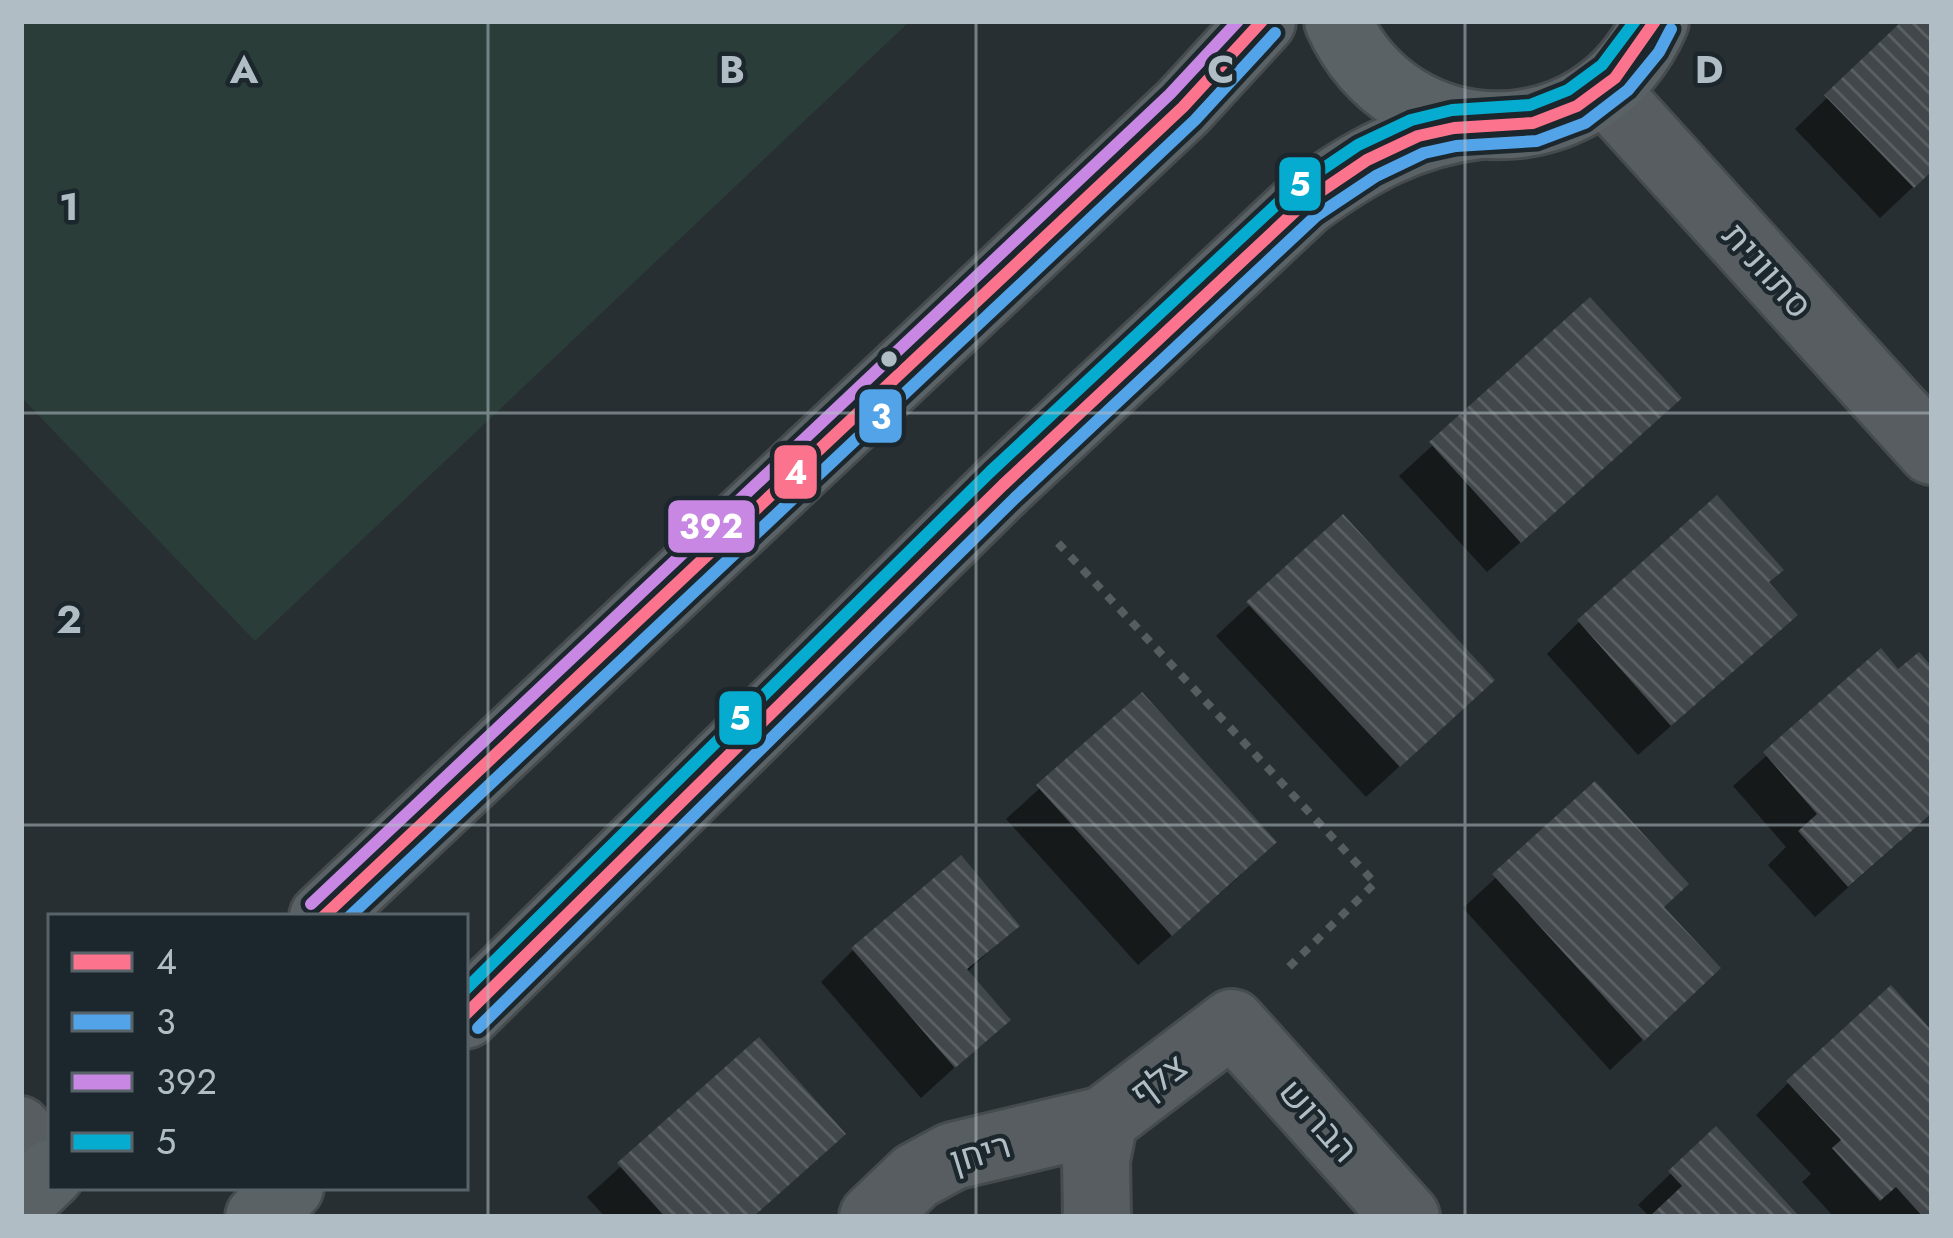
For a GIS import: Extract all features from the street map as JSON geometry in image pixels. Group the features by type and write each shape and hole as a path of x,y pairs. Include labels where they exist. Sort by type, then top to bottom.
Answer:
{"main road":[{"path":"325,914 1183,107 1262,21"},
{"path":"1338,21 1361,62 1386,87 1446,119 1514,126 1547,119 1604,89 1628,65 1655,21"},
{"path":"468,1012 1003,485 1305,202 1349,170 1416,137 1480,125"},
{"path":"21,1202 48,1176"},
{"path":"259,1217 287,1190"}],"street":[{"name":"סתוונית","path":"1604,89 1932,451"},
{"name":"צלף","path":"1096,1217 1096,1160 1104,1120 1232,1023"},
{"name":"הברוש","path":"1232,1023 1406,1217"},
{"name":"ריחן","path":"873,1217 916,1176 953,1156 1104,1120"}],"lane":[{"path":"21,1124 48,1153"}],"path":[{"path":"1003,485 1375,883 1232,1023"}],"green space":[{"path":"21,21 910,21 255,641 21,397"}],"building":[{"path":"1902,21 1932,21 1932,171 1914,188 1824,95"},
{"path":"1590,297 1682,398 1521,543 1429,442"},
{"path":"1717,495 1784,570 1769,582 1798,615 1671,726 1577,620"},
{"path":"1343,514 1495,680 1400,767 1246,602"},
{"path":"1881,648 1898,669 1919,652 1932,667 1932,813 1848,887 1798,831 1817,814 1763,752"},
{"path":"1142,692 1277,842 1172,936 1036,785"},
{"path":"1595,781 1689,884 1664,907 1721,968 1644,1041 1492,874"},
{"path":"961,855 1020,926 967,969 1011,1020 955,1068 851,948"},
{"path":"1891,985 1932,1031 1932,1217 1923,1217 1896,1187 1880,1201 1832,1148 1841,1140 1786,1081"},
{"path":"759,1037 846,1134 753,1217 665,1217 617,1163"},
{"path":"1716,1126 1800,1217 1649,1217 1682,1186 1668,1171"}],"transit line":[{"name":"392","path":"311,904 1170,94 1238,21"},
{"name":"4","path":"326,914 1183,107 1262,21"},
{"name":"5","path":"468,987 990,472 1293,189 1358,145 1411,120 1452,110 1530,105 1568,90 1602,65 1635,21"},
{"name":"4","path":"468,1012 1003,485 1305,202 1367,160 1418,136 1454,128 1533,123 1577,106 1615,78 1655,21"},
{"name":"3","path":"478,1028 1015,498 1316,216 1376,176 1424,153 1537,141 1585,123 1628,90 1671,29"},
{"name":"3","path":"352,914 1195,120 1275,33"}]}
